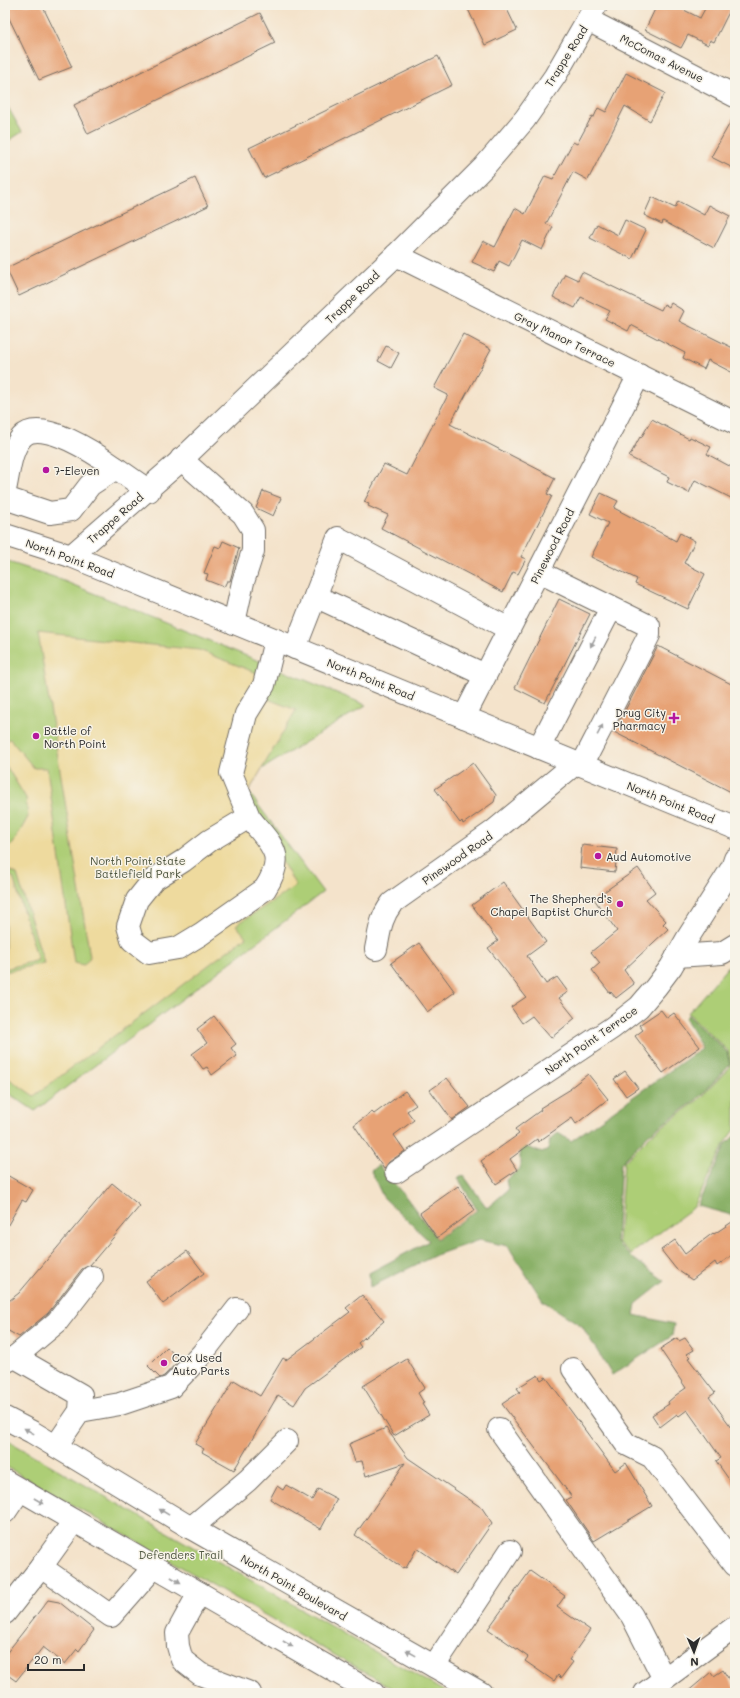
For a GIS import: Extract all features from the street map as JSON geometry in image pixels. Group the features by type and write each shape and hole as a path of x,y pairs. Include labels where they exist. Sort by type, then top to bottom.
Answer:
{"street":[{"name":"McComas Avenue","path":"592,13 735,96"},
{"name":"Trappe Road","path":"71,556 181,460 396,255 484,167 525,119 555,76 592,13"},
{"name":"Gray Manor Terrace","path":"396,255 735,423"},
{"name":"Pinewood Road","path":"464,716 640,375"},
{"path":"5,490 15,449 22,437 29,432 44,432 64,437 93,452 148,490"},
{"path":"181,460 242,514 253,530 253,551 234,623"},
{"path":"5,498 50,513 71,510 90,485 116,468"},
{"name":"North Point Road","path":"5,535 71,556 735,828"},
{"path":"249,817 209,841 183,861 153,880 137,900 132,914 128,926 132,940 149,953 178,948 201,934 265,889 272,878 277,864 275,850 249,817 231,773 246,714 264,685 285,644 315,596 338,538 509,629"},
{"path":"539,572 649,626 649,634 645,643 579,764"},
{"path":"315,596 485,675"},
{"path":"539,748 611,608"},
{"name":"Pinewood Road","path":"376,949 381,922 384,914 392,903 494,831 579,764"},
{"name":"North Point Terrace","path":"396,1172 612,1028 639,1007 656,987 728,874 735,859"},
{"path":"676,956 722,953 735,945"},
{"path":"56,1446 80,1411 81,1395 10,1360 57,1322 92,1277"},
{"path":"80,1411 120,1404 171,1387 202,1354 237,1308"},
{"path":"573,1369 626,1444 652,1457 735,1565"},
{"name":"North Point Boulevard","path":"5,1418 56,1446 191,1528 481,1693"},
{"path":"499,1429 632,1616 664,1679"},
{"path":"191,1528 248,1480 287,1441"},
{"path":"5,1512 12,1485 373,1693"},
{"path":"5,1613 41,1567 74,1521"},
{"path":"434,1666 510,1551"},
{"path":"41,1567 111,1616 154,1567"},
{"path":"199,1593 177,1633 178,1646 182,1660 200,1674 250,1693"},
{"path":"645,1693 735,1627"}],"green space":[{"path":"5,102 22,132 5,143"},
{"name":"North Point State Battlefield Park","path":"5,561 54,577 366,705 241,782 323,892 35,1111 5,1091"},
{"path":"735,961 735,1130 725,1143 694,1207 631,1254 618,1242 624,1162 652,1134 697,1101 731,1066 728,1051 688,1013 732,962"},
{"path":"688,1015 727,1052 730,1065 696,1100 649,1134 621,1163 616,1242 634,1259 665,1281 636,1304 634,1315 674,1324 672,1336 612,1375 582,1326 543,1301 508,1246 479,1240 436,1255 370,1287 369,1273 429,1241 383,1197 371,1171 378,1165 406,1197 437,1239 477,1210 458,1178 464,1176 487,1208 508,1190 506,1180 520,1169 520,1155 522,1147 530,1148 542,1153 548,1150 550,1140 558,1133 571,1141 702,1048 685,1018"},
{"path":"735,1135 735,1216 698,1206 726,1144"},
{"name":"Defenders Trail","path":"5,1439 447,1693 401,1693 5,1466"}],"sand":[{"name":"North Point State Battlefield Park","path":"38,633 199,650 274,680 265,698 296,710 245,798 296,886 236,925 246,937 34,1096 5,1076 5,972 44,963 17,874 5,869 5,849 13,844 28,817 26,798 5,764 5,741 10,739 34,768 47,768 74,963 84,965 90,957"},
{"path":"5,874 13,877 38,960 5,969"}],"building":[{"path":"5,5 42,5 72,67 39,80 5,10"},
{"path":"466,5 505,5 517,30 485,45"},
{"path":"657,5 674,5 700,18 707,5 731,5 714,42 710,40 708,45 688,35 681,48 645,30"},
{"path":"260,13 275,43 88,134 74,105"},
{"path":"438,56 452,85 264,178 249,148"},
{"path":"626,73 665,93 650,121 625,106 588,180 573,172 546,224 553,227 542,250 522,240 509,266 499,261 494,272 472,262 483,241 495,247 515,208 525,214 545,176 553,179 573,142 577,144 598,108 606,112"},
{"path":"735,114 735,169 711,157"},
{"path":"195,178 208,206 19,296 6,268"},
{"path":"652,197 675,208 678,201 704,215 709,205 730,216 714,248 663,221 662,224 644,215"},
{"path":"625,220 646,230 632,259 590,238 597,224 618,235"},
{"path":"582,272 661,310 664,304 669,307 671,303 684,311 679,321 735,349 735,374 708,360 704,369 683,358 685,353 631,325 628,331 605,319 610,311 581,297 575,308 553,297 565,274 578,280"},
{"path":"463,334 491,349 450,424 555,478 547,494 552,496 521,557 526,559 518,574 513,572 503,592 381,528 388,515 368,506 369,504 364,502 384,464 407,475 448,395 434,388"},
{"path":"386,346 399,353 391,368 378,361"},
{"path":"652,419 689,439 690,437 711,447 707,454 735,469 735,500 695,480 689,493 667,482 669,477 629,457"},
{"path":"263,491 281,498 273,516 256,508"},
{"path":"601,493 618,501 614,508 676,541 680,533 695,541 684,563 705,574 688,609 635,584 637,579 591,557 608,523 590,514"},
{"path":"223,541 239,548 230,581 227,581 224,587 206,580 208,574 204,573 215,546 220,548"},
{"path":"559,599 590,614 545,703 515,688"},
{"path":"658,646 735,686 735,794 614,732"},
{"path":"473,763 496,795 494,802 463,824 462,821 460,823 435,789"},
{"name":"Aud Automotive","path":"582,845 617,849 615,872 580,868"},
{"path":"638,868 655,892 646,899 666,921 663,924 668,929 624,970 634,984 616,998 611,992 610,993 592,970 600,963 591,952 617,931 594,899"},
{"path":"503,882 546,942 527,956 546,984 557,977 568,992 559,998 575,1018 551,1038 532,1016 522,1023 511,1007 526,997 488,948 498,941 472,905"},
{"path":"419,943 455,992 427,1012 391,963"},
{"path":"661,1010 667,1018 674,1013 700,1047 663,1073 635,1036 643,1030 639,1025"},
{"path":"214,1016 236,1044 231,1048 237,1056 212,1075 207,1067 203,1069 192,1054 207,1043 197,1029"},
{"path":"625,1071 638,1088 626,1096 614,1079"},
{"path":"588,1074 608,1099 576,1124 572,1118 538,1142 537,1139 510,1159 517,1170 496,1184 481,1161 519,1134 515,1129 541,1110 540,1108 571,1089 570,1088"},
{"path":"447,1078 470,1107 452,1120 430,1090"},
{"path":"405,1091 416,1105 407,1111 414,1120 394,1135 405,1151 389,1162 384,1169 354,1125 372,1112 374,1114"},
{"path":"5,1174 33,1190 26,1202 22,1200 5,1230"},
{"path":"112,1183 140,1206 90,1265 82,1269 48,1313 19,1337 5,1329 5,1304 19,1293"},
{"path":"458,1186 475,1210 437,1238 420,1213"},
{"path":"735,1220 735,1253 717,1266 715,1262 692,1280 676,1269 661,1250 675,1240 685,1254 713,1233 714,1234"},
{"path":"187,1251 204,1273 163,1304 146,1281"},
{"path":"362,1295 384,1321 358,1343 361,1347 305,1388 294,1405 278,1395 234,1470 202,1452 204,1449 195,1444 234,1380 260,1396 283,1358 286,1360 350,1312 346,1308"},
{"path":"677,1338 679,1341 685,1338 694,1350 687,1354 690,1357 688,1358 715,1393 709,1397 735,1432 735,1488 716,1461 721,1458 687,1410 679,1416 677,1414 660,1427 652,1415 669,1404 668,1402 686,1388 660,1349"},
{"name":"Cox Used Auto Parts","path":"167,1347 179,1360 164,1376 160,1378 148,1366"},
{"path":"407,1359 425,1388 418,1393 424,1403 422,1404 429,1415 394,1436 363,1386"},
{"path":"538,1375 541,1380 546,1377 615,1471 626,1463 652,1506 594,1541 566,1500 572,1497 502,1404 520,1392 517,1388"},
{"path":"386,1428 408,1458 482,1508 492,1523 456,1575 417,1548 406,1568 403,1568 355,1535 405,1463 366,1476 362,1461 355,1462 349,1444"},
{"path":"286,1485 312,1500 318,1489 337,1499 321,1529 270,1499 277,1486 283,1490"},
{"path":"530,1571 565,1596 557,1607 590,1630 569,1660 573,1662 561,1678 558,1675 554,1681 525,1661 528,1657 488,1629"},
{"path":"48,1600 59,1602 94,1630 79,1651 77,1649 65,1664 43,1647 16,1681 5,1673 5,1655"},
{"path":"723,1670 735,1689 735,1693 686,1693 711,1672 714,1676"}],"place":[{"name":"7-Eleven","path":"46,470"},
{"name":"Drug City Pharmacy","path":"674,718"},
{"name":"Battle of North Point","path":"36,736"},
{"name":"Aud Automotive","path":"598,856"},
{"name":"The Shepherd’s Chapel Baptist Church","path":"620,904"},
{"name":"Cox Used Auto Parts","path":"164,1363"}]}
